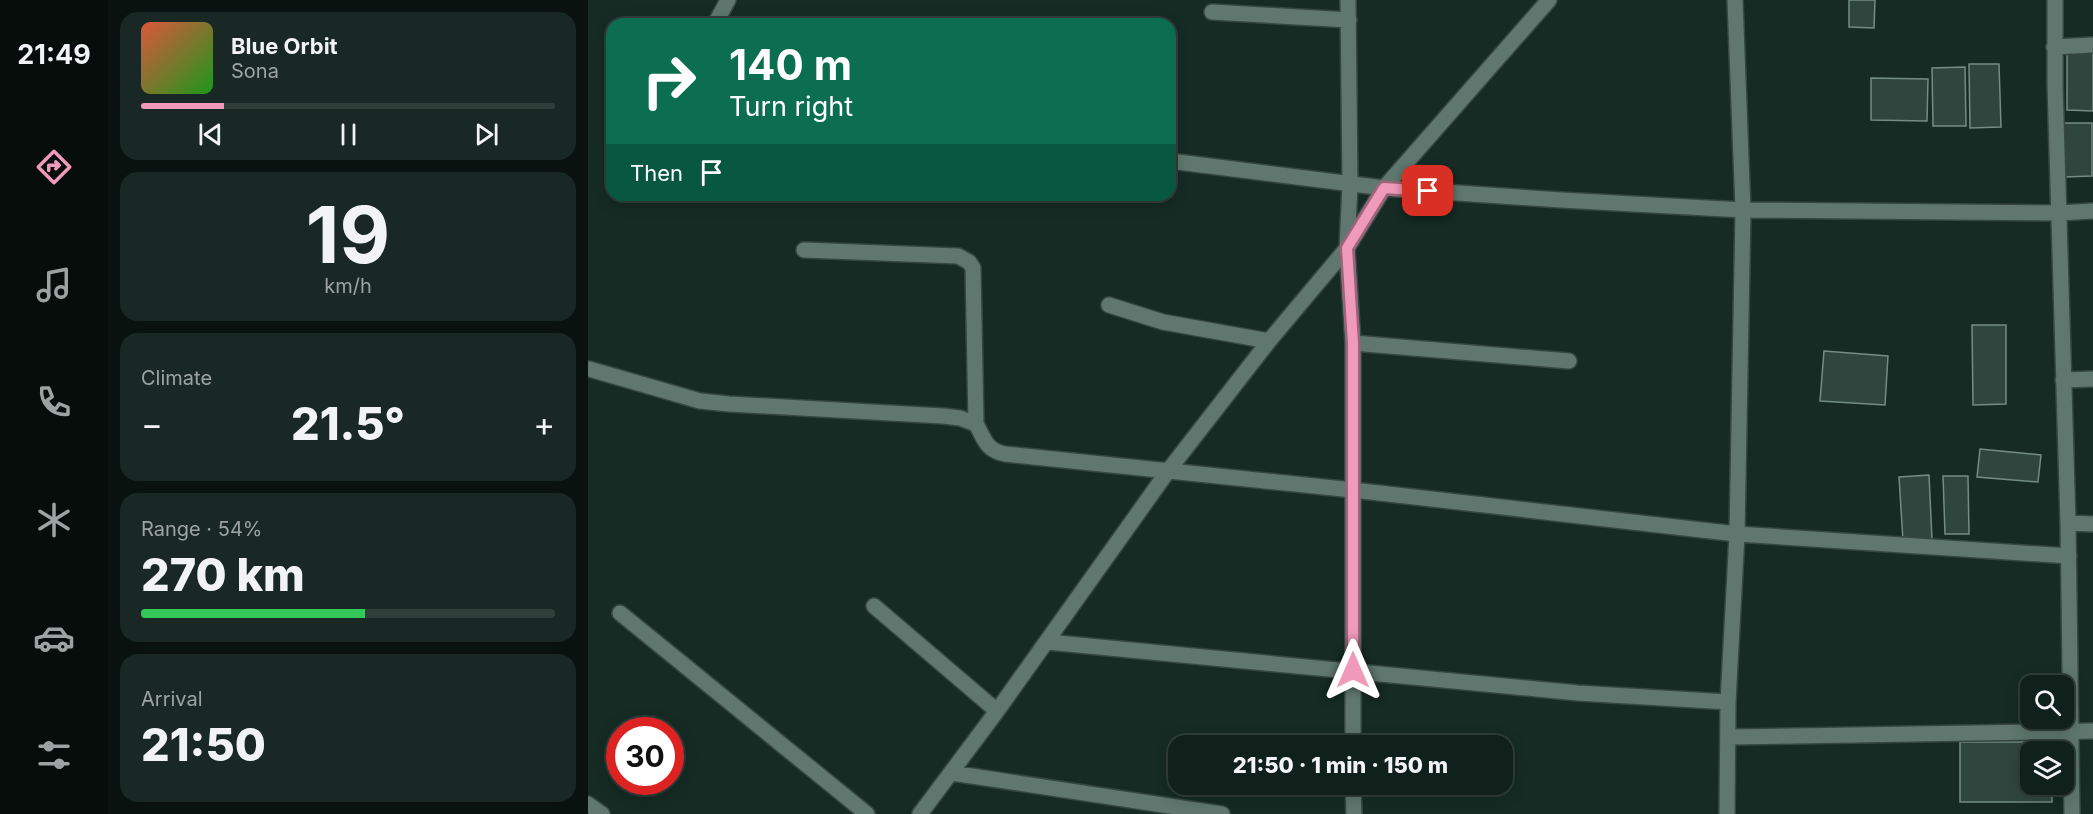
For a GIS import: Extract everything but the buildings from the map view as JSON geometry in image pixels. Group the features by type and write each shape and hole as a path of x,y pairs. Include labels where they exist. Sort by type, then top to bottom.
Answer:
{"street":[{"path":"719,18 728,0"},
{"path":"1348,0 1350,185 1347,248 1353,343 1353,735"},
{"path":"920,814 1047,642 1168,471 1269,341 1347,248 1384,188 1549,0"},
{"path":"1727,814 1728,702 1737,534 1743,210 1735,0"},
{"path":"2055,0 2058,213 2069,556 2072,814"},
{"path":"1212,12 1349,20"},
{"path":"2055,46 2093,45"},
{"path":"1176,162 1384,188 1743,210 2058,213 2093,211"},
{"path":"804,250 958,256 969,261 973,268 976,424 988,448 995,452 1737,534 1886,546 2069,556"},
{"path":"1109,305 1163,322 1269,341"},
{"path":"1353,343 1569,361"},
{"path":"589,369 700,400 729,404 943,416 960,418 976,424"},
{"path":"2063,380 2093,379"},
{"path":"2068,523 2093,524"},
{"path":"874,606 997,711"},
{"path":"620,613 867,814"},
{"path":"1047,642 1578,693 1728,702"},
{"path":"1729,737 2093,731"},
{"path":"952,773 1222,814"},
{"path":"1353,795 1354,814"},
{"path":"588,804 602,814"}],"route":[{"path":"1353,670 1353,343 1347,248 1384,188 1428,191"}]}
